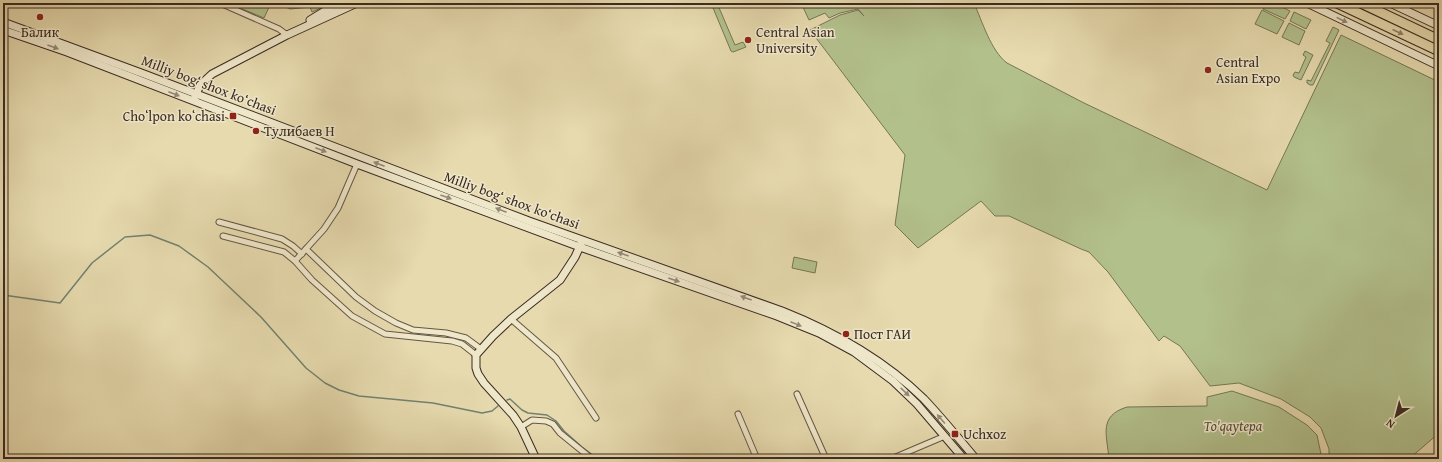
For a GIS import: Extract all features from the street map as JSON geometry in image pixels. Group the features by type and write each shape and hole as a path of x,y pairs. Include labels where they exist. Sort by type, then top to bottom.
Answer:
{"highway":[{"path":"1337,3 1439,51"},
{"path":"1361,3 1439,40"}],"main road":[{"path":"287,35 328,9 341,3"},
{"path":"195,97 202,82 212,74 287,35 357,3"},
{"path":"1307,3 1439,66"},
{"path":"1390,3 1439,26"},
{"name":"Milliy bog‘ shox ko‘chasi","path":"3,22 428,186 777,316 827,337 866,360 893,381 918,404 964,459"},
{"name":"Milliy bog‘ shox ko‘chasi","path":"3,30 195,97 357,164 428,186"},
{"path":"536,459 521,427 513,415 484,383 478,374 476,368 476,355 481,348 511,319 560,280 575,258 581,244"},
{"name":"Milliy bog‘ shox ko‘chasi","path":"581,244 782,311 841,337 874,358 898,376 924,400 976,459"}],"street":[{"path":"220,3 279,29 287,35"},
{"path":"295,261 324,229 338,208 357,164"},
{"path":"219,222 282,239 302,254"},
{"path":"223,236 284,252 352,316 385,334 452,341 462,344 476,355"},
{"path":"306,250 356,297 375,311 396,323 413,330 446,333 466,338 481,348"},
{"path":"511,319 556,358 596,418"},
{"path":"797,394 826,459"},
{"path":"738,414 757,459"},
{"path":"521,427 532,420 546,421 553,424 560,433 592,459"},
{"path":"891,459 945,436"}],"green space":[{"path":"228,3 271,3 264,18"},
{"path":"277,3 332,3 312,12 310,7 290,9"},
{"path":"711,3 717,3 735,45 743,42 746,47 733,52 731,51"},
{"path":"812,3 974,3 996,51 1007,63 1084,103 1267,190 1341,35 1439,82 1439,433 1409,459 1329,459 1329,449 1321,428 1310,417 1281,399 1239,383 1210,386 1180,346 1164,336 1159,341 1108,272 1089,252 1009,216 995,216 981,201 918,248 895,225 905,155 810,30 840,15 858,10 864,16 858,9 840,13 829,18 825,13 809,20 803,7"},
{"path":"1266,3 1274,3 1290,11 1285,19 1263,9"},
{"path":"1262,10 1284,21 1277,34 1255,24"},
{"path":"1294,12 1311,20 1306,29 1290,21"},
{"path":"1289,23 1305,31 1299,45 1282,37"},
{"path":"1333,27 1339,30 1313,85 1310,85 1307,83 1307,80 1311,81 1330,43 1326,41"},
{"path":"1305,51 1313,55 1301,80 1293,75 1295,72 1299,73 1306,57 1303,55"},
{"path":"794,257 817,262 815,273 792,268"},
{"name":"To'qaytepa","path":"1232,391 1279,407 1307,425 1317,435 1322,459 1109,459 1106,427 1108,421 1118,411 1127,407 1207,406 1207,397"}],"waterway":[{"path":"3,295 60,303 92,263 125,237 150,235 179,246 208,267 261,317 306,368 325,383 339,390 359,396 433,403 482,413 492,411 498,406"},
{"path":"507,400 510,399 522,410 528,413 547,415 556,421 564,431 582,447 598,459"}],"place":[{"name":"Балик","path":"40,17"},
{"name":"Central Asian University","path":"748,40"},
{"name":"Central Asian Expo","path":"1208,70"},
{"name":"Choʻlpon koʻchasi","path":"233,116"},
{"name":"Тулибаев Н","path":"256,131"},
{"name":"Пост ГАИ","path":"846,334"},
{"name":"Uchxoz","path":"955,434"}]}
